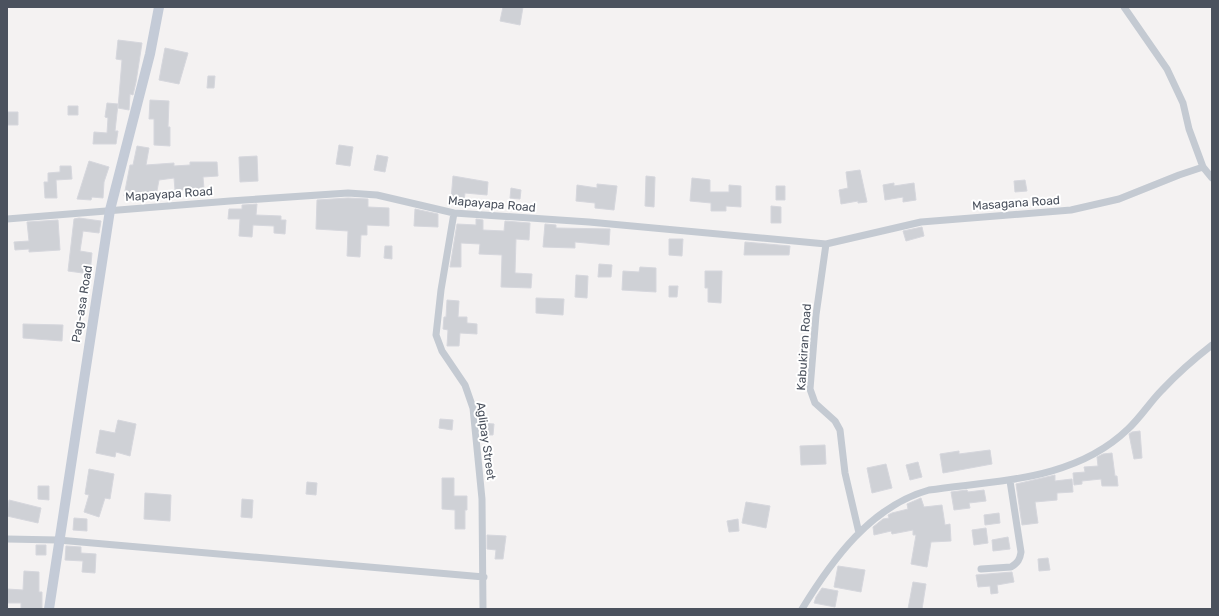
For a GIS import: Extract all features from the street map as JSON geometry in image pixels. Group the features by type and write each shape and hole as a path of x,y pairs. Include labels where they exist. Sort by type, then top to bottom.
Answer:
{"main road":[{"name":"Pag-asa Road","path":"48,609 110,210 150,54 159,7"}],"street":[{"path":"1124,7 1170,76 1183,103 1189,129 1203,167 1212,178"},
{"name":"Masagana Road","path":"826,244 867,236 921,222 1078,208 1119,199 1203,167"},
{"name":"Mapayapa Road","path":"7,219 348,193 377,195 454,214 589,222 826,244"},
{"name":"Aglipay Street","path":"454,214 441,290 436,336 440,347 466,385 473,408 482,499 484,577 483,609"},
{"name":"Kabukiran Road","path":"826,244 816,315 810,390 814,403 835,421 840,430 845,474 859,533"},
{"path":"802,609 820,580 859,533 881,514 921,493 939,489 1010,481 1056,471 1088,458 1106,447 1129,429 1162,390 1195,358 1212,345"},
{"path":"981,569 1015,565 1022,552 1010,481"},
{"path":"7,539 58,540 484,577"}],"building":[{"path":"503,7 523,7 520,25 500,21"},
{"path":"118,40 142,43 133,95 130,94 129,110 118,108 122,60 116,59"},
{"path":"165,48 188,53 179,84 159,80"},
{"path":"208,76 215,76 214,88 207,88"},
{"path":"150,100 169,101 168,127 170,127 170,146 154,145 154,119 149,119"},
{"path":"107,103 118,104 115,131 118,131 116,144 93,144 94,132 107,133 108,118 105,117"},
{"path":"68,106 78,106 78,115 68,115"},
{"path":"7,112 18,112 18,125 7,125"},
{"path":"339,145 353,147 350,166 336,164"},
{"path":"137,146 149,148 146,165 174,163 174,166 190,165 190,162 217,162 218,176 203,177 204,189 175,190 174,178 159,180 156,196 138,193 137,198 124,196 130,165 133,165"},
{"path":"377,155 388,157 385,172 374,170"},
{"path":"257,156 258,181 240,182 239,157"},
{"path":"89,161 109,167 104,182 103,198 92,197 91,200 77,199"},
{"path":"60,166 71,166 72,179 56,180 57,198 45,198 44,182 48,182 48,173 60,172"},
{"path":"860,170 867,202 858,203 858,201 841,204 839,190 848,188 846,172"},
{"path":"453,176 488,182 487,195 465,193 464,201 451,200"},
{"path":"646,176 655,177 654,207 645,206"},
{"path":"692,178 710,180 710,192 729,192 729,185 741,186 741,207 726,206 726,211 711,211 711,203 690,201"},
{"path":"1025,180 1027,191 1015,192 1014,181"},
{"path":"894,183 894,186 914,183 916,200 903,202 903,197 885,200 883,185"},
{"path":"597,184 617,186 614,210 595,208 595,203 576,201 577,185 597,188"},
{"path":"776,186 785,186 785,200 776,200"},
{"path":"511,188 521,190 520,199 510,198"},
{"path":"348,198 368,199 368,207 389,208 389,226 367,225 367,235 361,235 360,257 347,256 348,231 316,229 317,200"},
{"path":"257,204 256,215 281,216 281,220 286,220 285,234 274,233 274,226 253,225 252,237 239,236 240,219 228,219 229,209 242,209 242,205"},
{"path":"771,206 781,207 781,223 771,223"},
{"path":"415,209 438,214 438,227 414,226"},
{"path":"79,218 101,221 99,233 83,231 80,251 92,253 90,274 68,271 74,219"},
{"path":"476,219 483,220 483,230 504,231 505,221 530,223 529,240 516,239 515,273 532,274 531,288 501,287 502,255 479,254 480,244 461,243 461,267 450,267 457,224 476,225"},
{"path":"58,220 60,250 29,252 29,249 15,250 14,242 29,241 27,222"},
{"path":"545,224 556,225 556,228 610,229 609,245 575,242 575,248 543,247"},
{"path":"922,227 924,236 906,241 903,231"},
{"path":"669,239 683,239 682,256 669,255"},
{"path":"745,242 790,246 789,255 744,255"},
{"path":"385,246 392,246 392,259 384,258"},
{"path":"599,264 612,265 611,277 598,277"},
{"path":"640,267 656,268 656,292 622,290 623,271 639,272"},
{"path":"705,271 722,271 721,303 708,302 708,288 705,288"},
{"path":"576,275 588,276 587,298 575,297"},
{"path":"669,286 678,286 677,297 669,297"},
{"path":"536,298 564,299 563,315 536,313"},
{"path":"447,300 459,301 458,317 467,317 467,323 477,324 477,334 460,333 459,346 447,346 448,330 443,329 444,317 446,317"},
{"path":"23,324 63,325 62,341 23,338"},
{"path":"440,419 453,420 452,430 439,428"},
{"path":"118,420 136,424 130,456 116,452 115,457 96,453 100,430 115,433"},
{"path":"481,423 494,424 493,435 481,435"},
{"path":"1140,431 1142,458 1134,459 1129,434"},
{"path":"825,445 826,464 801,465 800,446"},
{"path":"990,450 992,464 943,473 940,454 959,451 959,454"},
{"path":"1112,453 1118,486 1102,486 1101,479 1082,481 1082,484 1074,485 1073,473 1085,472 1084,467 1098,466 1097,457 1103,454"},
{"path":"918,462 922,477 910,480 906,465"},
{"path":"886,464 892,488 872,493 867,468"},
{"path":"89,469 114,474 110,499 105,498 99,517 84,512 89,495 85,494"},
{"path":"1055,475 1055,481 1072,479 1073,492 1057,493 1057,500 1035,502 1038,523 1022,525 1016,484"},
{"path":"442,478 454,478 454,496 467,496 465,529 455,529 455,510 442,509"},
{"path":"307,482 317,483 316,495 306,494"},
{"path":"38,486 49,486 49,500 38,499"},
{"path":"967,490 968,492 984,490 986,501 969,503 970,508 954,510 951,492"},
{"path":"145,493 171,495 170,521 144,519"},
{"path":"921,498 924,507 942,505 945,525 950,524 951,541 931,542 927,567 911,564 916,535 913,535 913,530 892,534 891,531 874,535 873,527 883,519 889,518 888,515 908,509 907,504"},
{"path":"242,499 253,500 252,518 241,517"},
{"path":"9,500 41,508 38,523 7,516"},
{"path":"746,502 770,506 766,528 742,523"},
{"path":"999,513 1000,523 985,525 984,515"},
{"path":"74,518 87,519 87,531 73,530"},
{"path":"738,519 739,531 729,532 727,521"},
{"path":"986,528 988,543 974,545 972,530"},
{"path":"487,535 506,536 503,559 495,559 496,550 487,549"},
{"path":"1008,537 1010,549 993,551 992,540"},
{"path":"36,545 46,545 46,555 36,555"},
{"path":"66,546 81,547 81,553 96,554 95,573 82,572 83,561 65,560"},
{"path":"1048,558 1050,570 1039,571 1038,559"},
{"path":"838,566 865,570 861,592 834,587"},
{"path":"24,571 39,572 39,592 42,592 42,609 21,609 21,603 7,603 7,589 23,590"},
{"path":"1012,572 1014,582 997,585 998,593 991,594 990,586 978,587 976,575"},
{"path":"913,582 926,584 922,609 908,609"},
{"path":"822,588 838,591 835,607 814,603"}]}
